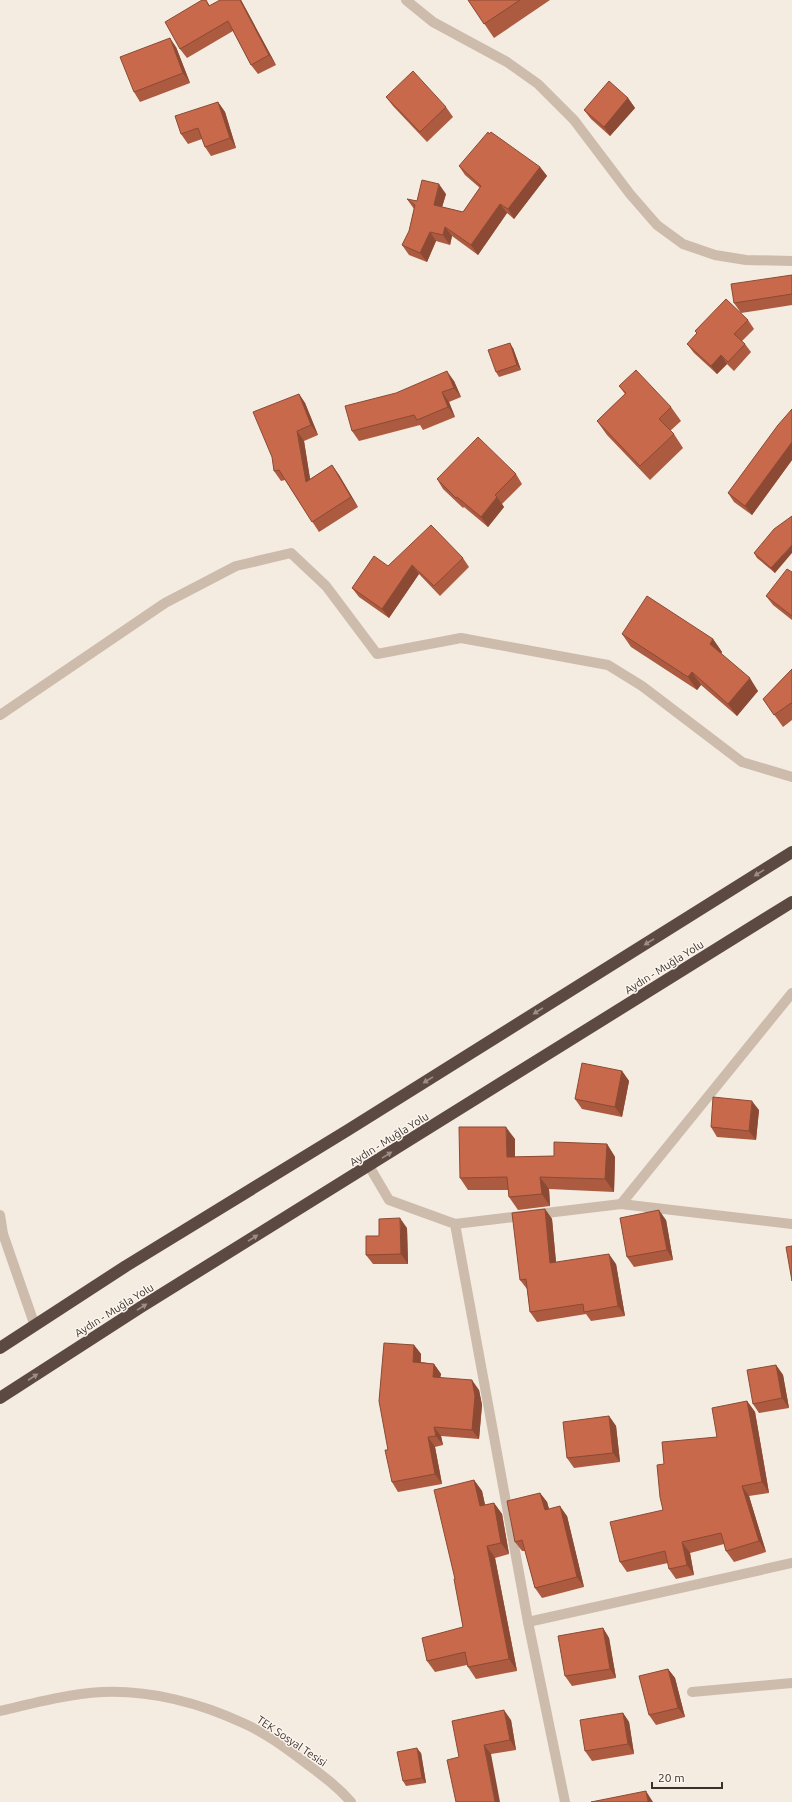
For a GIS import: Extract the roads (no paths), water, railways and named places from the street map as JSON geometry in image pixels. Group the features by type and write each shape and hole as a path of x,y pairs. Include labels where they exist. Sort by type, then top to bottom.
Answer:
{"highway":[{"path":"0,1348 126,1266 348,1130 792,852"},
{"name":"Aydın - Muğla Yolu","path":"0,1398 141,1307 792,902"}],"street":[{"path":"406,0 432,22 507,62 538,84 574,120 630,194 657,225 683,244 715,255 746,260 792,261"},
{"path":"0,714 165,604 236,566 291,553 326,586 377,654 461,638 608,665 642,686 742,762 792,777"},
{"path":"621,1204 792,993"},
{"path":"369,1166 389,1200 455,1224 621,1204 792,1224"},
{"path":"0,1215 3,1234 35,1326"},
{"path":"455,1224 528,1622 565,1802"},
{"path":"528,1622 792,1563"},
{"path":"692,1692 792,1682"},
{"name":"TEK Sosyal Tesisi","path":"0,1711 62,1697 103,1692 152,1694 196,1705 244,1723 284,1747 338,1787 351,1802"}]}
